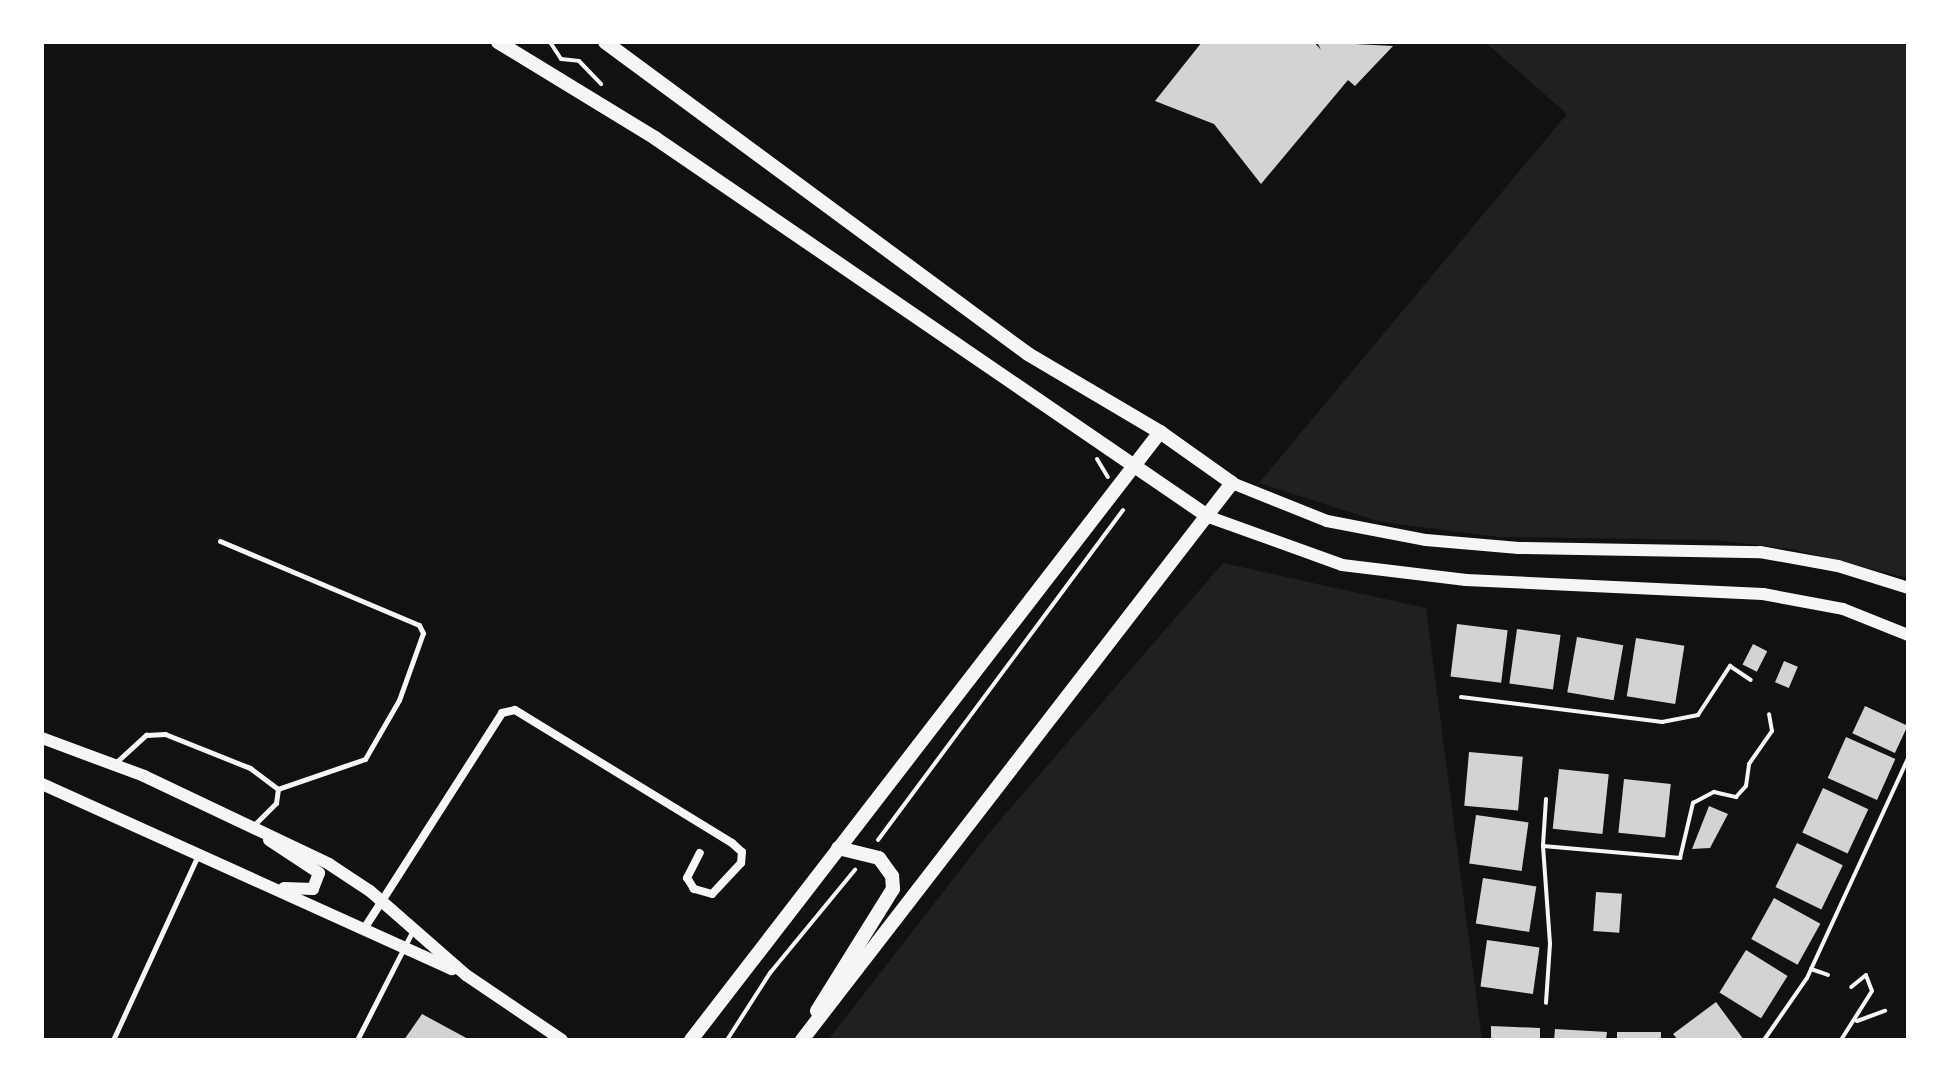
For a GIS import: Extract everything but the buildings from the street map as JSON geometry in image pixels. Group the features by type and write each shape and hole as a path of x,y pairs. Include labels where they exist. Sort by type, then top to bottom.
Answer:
{"main road":[{"path":"498,42 667,146 1101,446 1209,517"},
{"path":"605,42 1028,354 1160,432 1232,483 1209,517 802,1040"},
{"path":"691,1040 1160,432"},
{"path":"802,1040 830,984 889,903 892,876 869,852 838,848"}],"street":[{"path":"1232,483 1327,521 1426,540 1519,548 1760,552 1838,566 1908,588"},
{"path":"1209,517 1342,565 1466,580 1763,594 1843,609 1908,635"},
{"path":"364,929 493,725 502,713 515,710 742,852 741,863 712,894 694,889 687,878 700,853"},
{"path":"42,738 113,765 329,864 382,902 466,975 561,1040"},
{"path":"42,784 200,851 257,881 466,975"},
{"path":"252,828 315,868 320,878 313,889 297,891 257,881"}],"lane":[{"path":"220,541 419,625 423,633 399,700 365,759 278,789"},
{"path":"113,765 146,735 165,734 250,768 278,789"},
{"path":"252,828 276,803 278,789"},
{"path":"113,1040 200,851"},
{"path":"357,1040 413,929"}],"path":[{"path":"550,42 561,59 579,61 606,89"},
{"path":"727,1040 770,973 869,852 1119,519 1126,502 1118,486 1095,464 1101,446"},
{"path":"1461,697 1662,722 1698,715 1730,666 1751,680"},
{"path":"1543,846 1680,858 1693,803 1714,792 1736,797 1746,786 1749,764 1772,731 1769,714"},
{"path":"1764,1040 1811,969 1908,758"},
{"path":"1546,799 1543,846 1550,944 1546,1003"},
{"path":"1811,969 1828,975"},
{"path":"1841,1040 1857,1021 1872,991 1870,980 1861,975 1851,987"},
{"path":"1857,1021 1885,1011"}],"shaded area":[{"path":"1485,42 1908,42 1908,578 1792,549 1715,540 1499,537 1381,522 1259,483 1567,114"},
{"path":"1223,563 1426,608 1482,1040 828,1040 989,833"}]}
